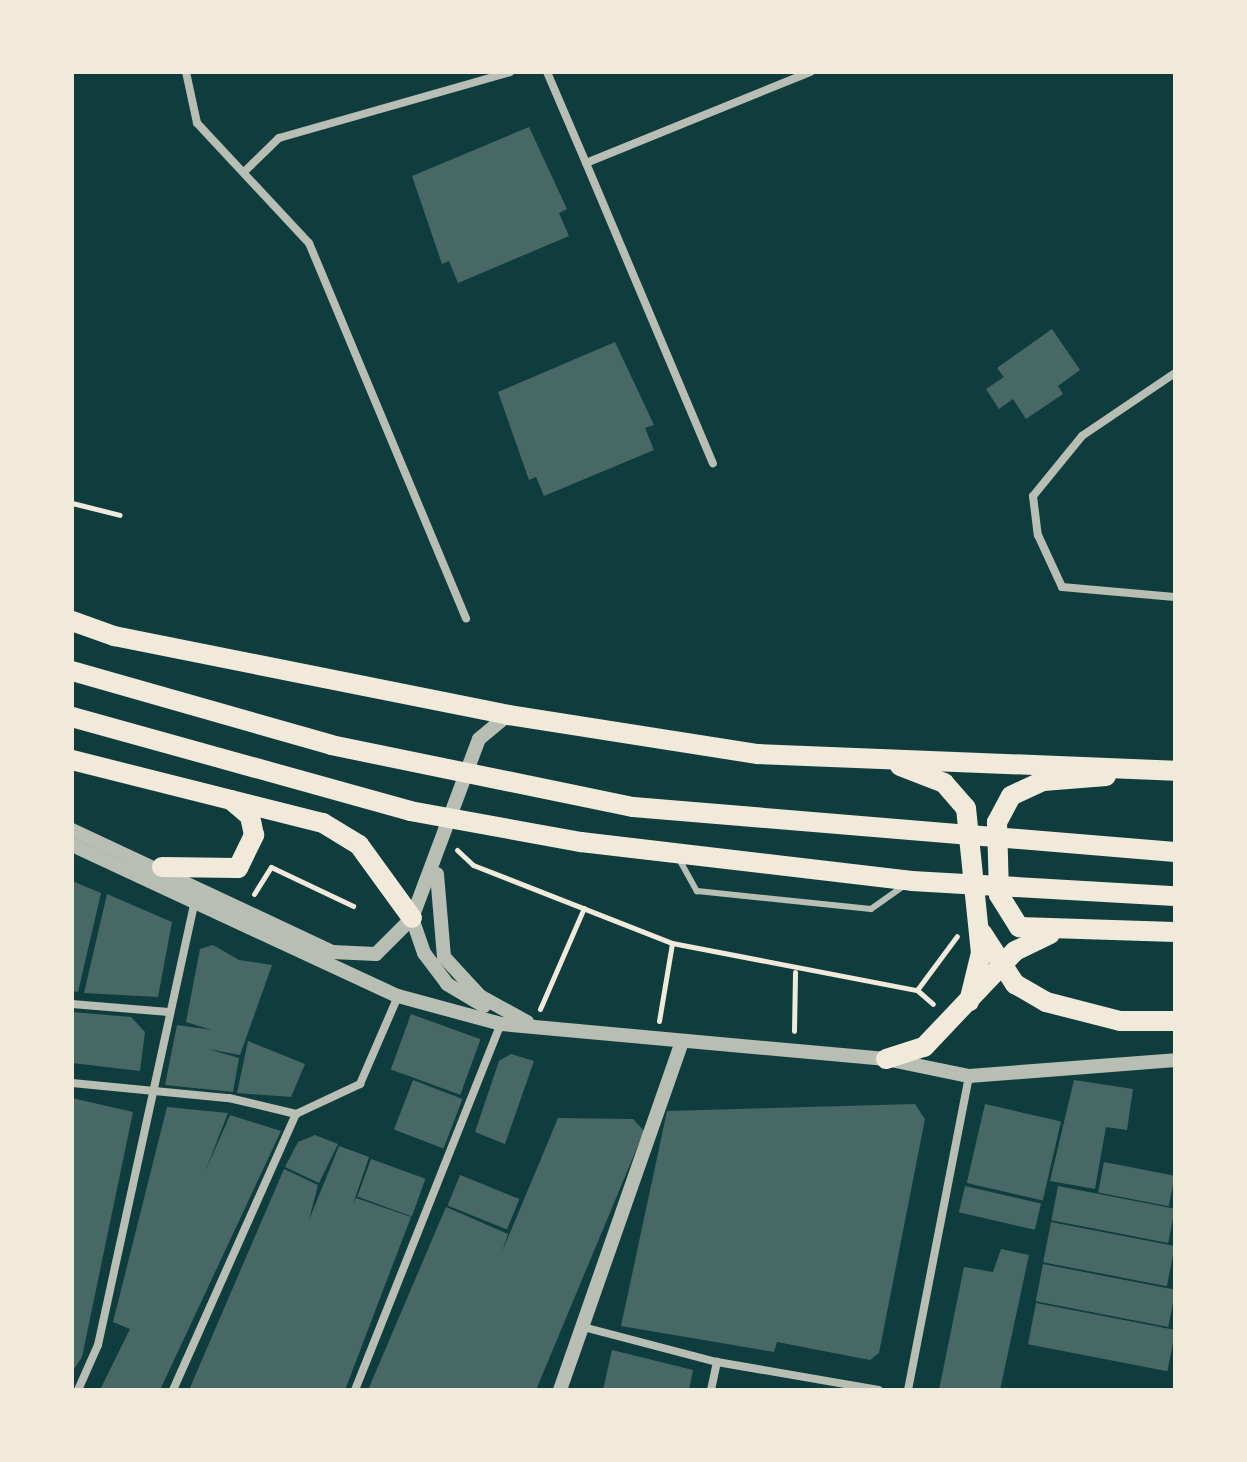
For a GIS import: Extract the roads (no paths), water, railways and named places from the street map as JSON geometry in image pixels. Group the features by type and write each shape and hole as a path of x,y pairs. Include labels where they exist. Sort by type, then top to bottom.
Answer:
{"main road":[{"path":"72,621 114,636 508,715 758,754 1175,771"},
{"path":"72,671 331,745 633,807 1175,852"},
{"path":"72,717 410,811 677,856 912,881 1175,896"},
{"path":"72,760 323,823 359,845 412,918"},
{"path":"867,760 944,783 966,808 973,916 981,953 969,1002"},
{"path":"1153,771 1025,785 997,822 999,895 1011,922 1050,934 1175,932"},
{"path":"162,867 238,868 254,835 250,816 231,800"},
{"path":"973,916 1001,965 1046,1002 1120,1021 1175,1021"},
{"path":"886,1059 924,1047 1001,965 1050,934"}],"street":[{"path":"186,72 197,123 246,170 309,243 466,619"},
{"path":"246,170 279,138 510,72"},
{"path":"547,72 713,463"},
{"path":"586,163 810,72"},
{"path":"1175,373 1082,436 1033,496 1038,535 1062,587 1175,597"},
{"path":"72,830 162,867 244,909 355,957 392,945 412,918 445,839 479,739 508,715"},
{"path":"445,839 434,899 444,957 480,996 528,1023"},
{"path":"72,845 194,905 398,996 501,1024 528,1023 681,1045 886,1059 969,1076 1175,1060"},
{"path":"78,1390 98,1345 156,1092 169,1012 194,905"},
{"path":"412,918 424,953 447,984 528,1023"},
{"path":"72,1083 156,1092 296,1114 360,1084 398,996"},
{"path":"72,1004 169,1012"},
{"path":"355,1390 501,1024"},
{"path":"560,1390 587,1328 681,1045"},
{"path":"908,1390 969,1076"},
{"path":"173,1390 296,1114"},
{"path":"587,1328 717,1362 879,1390"},
{"path":"711,1390 717,1362"}],"lane":[{"path":"677,856 697,891 855,908 871,909 912,881"}]}
